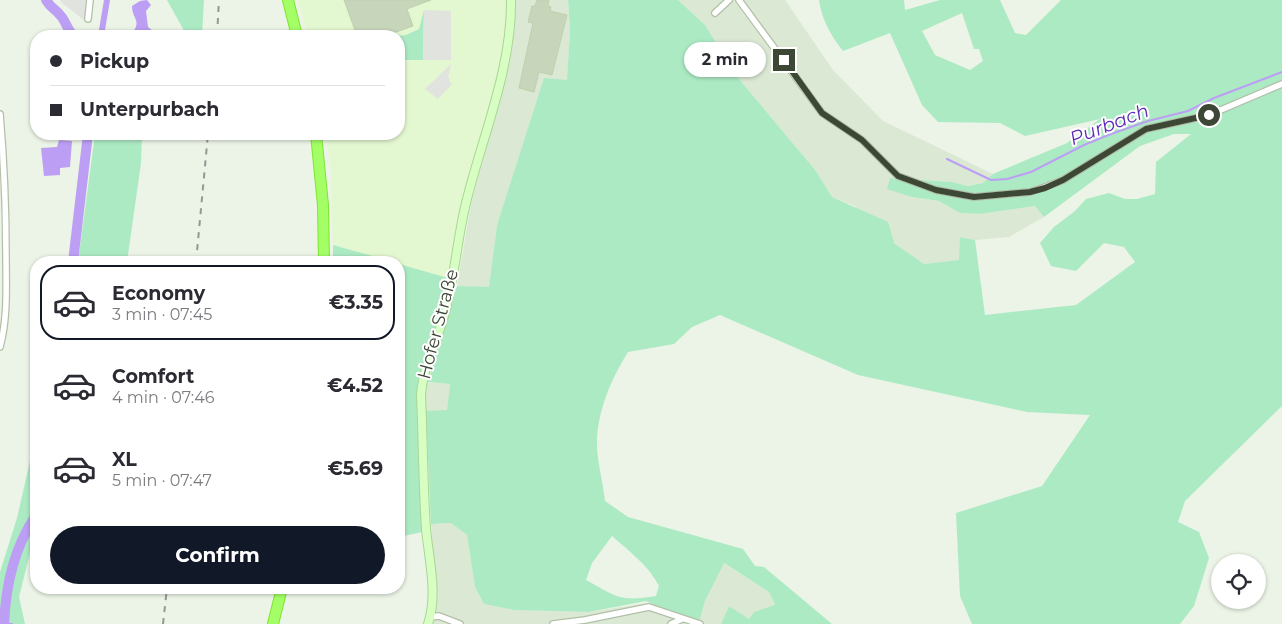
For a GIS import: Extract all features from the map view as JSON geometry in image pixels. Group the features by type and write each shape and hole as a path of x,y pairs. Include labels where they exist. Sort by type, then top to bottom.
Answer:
{"highway":[{"path":"288,0 296,30"},
{"path":"317,140 323,205 324,256"},
{"path":"272,624 280,594"}],"street":[{"path":"88,20 90,0"},
{"name":"Hofer Straße","path":"429,620 433,598 426,528 422,382 446,311 466,204 506,53 511,0"},
{"path":"715,13 729,0"},
{"path":"739,0 822,113 862,140 898,176 936,190 979,197 1030,192 1045,188 1063,180 1146,129 1209,115 1282,84"},
{"path":"0,114 5,174 6,308 0,347"},
{"path":"553,624 585,620 649,607 700,624"},
{"path":"429,620 439,616 460,624"},
{"path":"672,624 682,619"}],"shaded area":[{"path":"60,0 86,0 85,21 62,3"},
{"path":"147,0 151,5 146,11 148,27 152,30 134,30 137,23 132,6 140,1"},
{"path":"167,0 204,0 202,30 184,30"},
{"path":"298,0 508,0 506,31 498,74 475,162 462,199 448,278 405,266 405,256 371,256 333,245 331,170 327,140 405,140 405,30 306,30"},
{"path":"514,0 568,0 570,30 567,81 544,79 497,225 489,288 457,286 471,204 511,56"},
{"path":"568,0 678,0 705,25 739,79 816,171 832,197 888,222 894,243 924,264 959,260 960,237 975,240 985,315 1076,305 1135,262 1124,247 1104,243 1076,271 1051,266 1040,243 1054,227 1075,211 1086,199 1109,193 1125,199 1137,199 1155,194 1156,162 1191,134 1174,134 1140,146 1044,217 1035,206 980,214 960,213 939,201 912,197 887,189 890,178 952,182 968,186 983,183 993,174 1067,143 1100,119 1025,136 1000,123 938,122 922,105 890,33 843,51 828,27 822,14 819,0 904,0 905,10 940,0 1000,0 1015,33 1026,35 1061,0 1282,0 1282,406 1185,501 1178,522 1199,532 1209,558 1194,606 1180,624 972,624 960,596 956,513 1042,486 1090,415 1027,412 858,375 720,315 692,327 674,344 628,352 610,385 599,422 597,447 605,501 628,517 743,549 755,566 764,567 832,624 721,624 729,606 749,619 754,612 775,605 769,592 724,563 705,601 699,622 706,624 696,624 646,601 589,612 514,610 484,604 475,587 467,535 451,523 431,524 426,411 447,410 450,384 428,382 457,286 489,287 497,225 544,78 567,80 570,30","holes":["962,13 974,49 979,49 983,61 970,70 935,55 922,31","612,536 650,572 659,586 656,596 644,598 619,597 586,580 592,563"]},
{"path":"678,0 785,0 833,70 883,121 993,174 983,183 968,186 952,182 890,178 912,197 939,201 960,213 980,214 1035,206 1044,217 1009,237 975,240 960,237 960,260 924,264 894,243 855,206 832,197 816,171 739,79 705,25"},
{"path":"424,10 423,60 405,60 405,35 419,29"},
{"path":"424,10 451,11 451,60 423,60"},
{"path":"451,64 448,78 450,83 453,83 438,99 425,89"},
{"path":"59,140 72,141 70,167 60,168 60,175 44,176 41,148 57,147"},
{"path":"94,140 142,140 141,163 128,256 79,256"},
{"path":"333,245 372,256 333,256"},
{"path":"405,266 448,278 442,307 419,381 417,399 422,532 405,536"},
{"path":"425,382 450,384 447,411 423,411"},
{"path":"30,461 30,553 19,597 25,624 0,624 0,572 17,518"},
{"path":"451,523 467,535 475,587 484,604 514,610 589,612 647,603 696,624 431,624 435,614 435,582 431,524"},
{"path":"723,563 769,592 775,606 754,612 749,619 729,606 721,624 699,622 705,601"}],"building":[{"path":"344,0 431,0 407,9 413,26 402,30 355,30"},
{"path":"537,0 549,0 548,6 551,7 550,11 567,15 552,75 539,72 534,92 519,88 533,23 528,22 532,6 535,6"}],"waterway":[{"path":"46,0 62,17 69,30"},
{"path":"102,30 107,0"},
{"name":"Purbach","path":"947,159 991,180 1007,179 1031,172 1084,145 1111,134 1148,121 1188,111 1214,98 1282,72"},
{"path":"74,256 87,140"},
{"path":"4,624 12,567 30,525"},
{"path":"4,623 12,624"}],"railway":[{"path":"217,30 219,0"},
{"path":"197,256 207,140"},
{"path":"163,624 166,594"}],"route":[{"path":"784,60 822,113 862,140 898,176 936,190 974,197 1030,192 1045,188 1063,180 1146,129 1209,115"}]}
